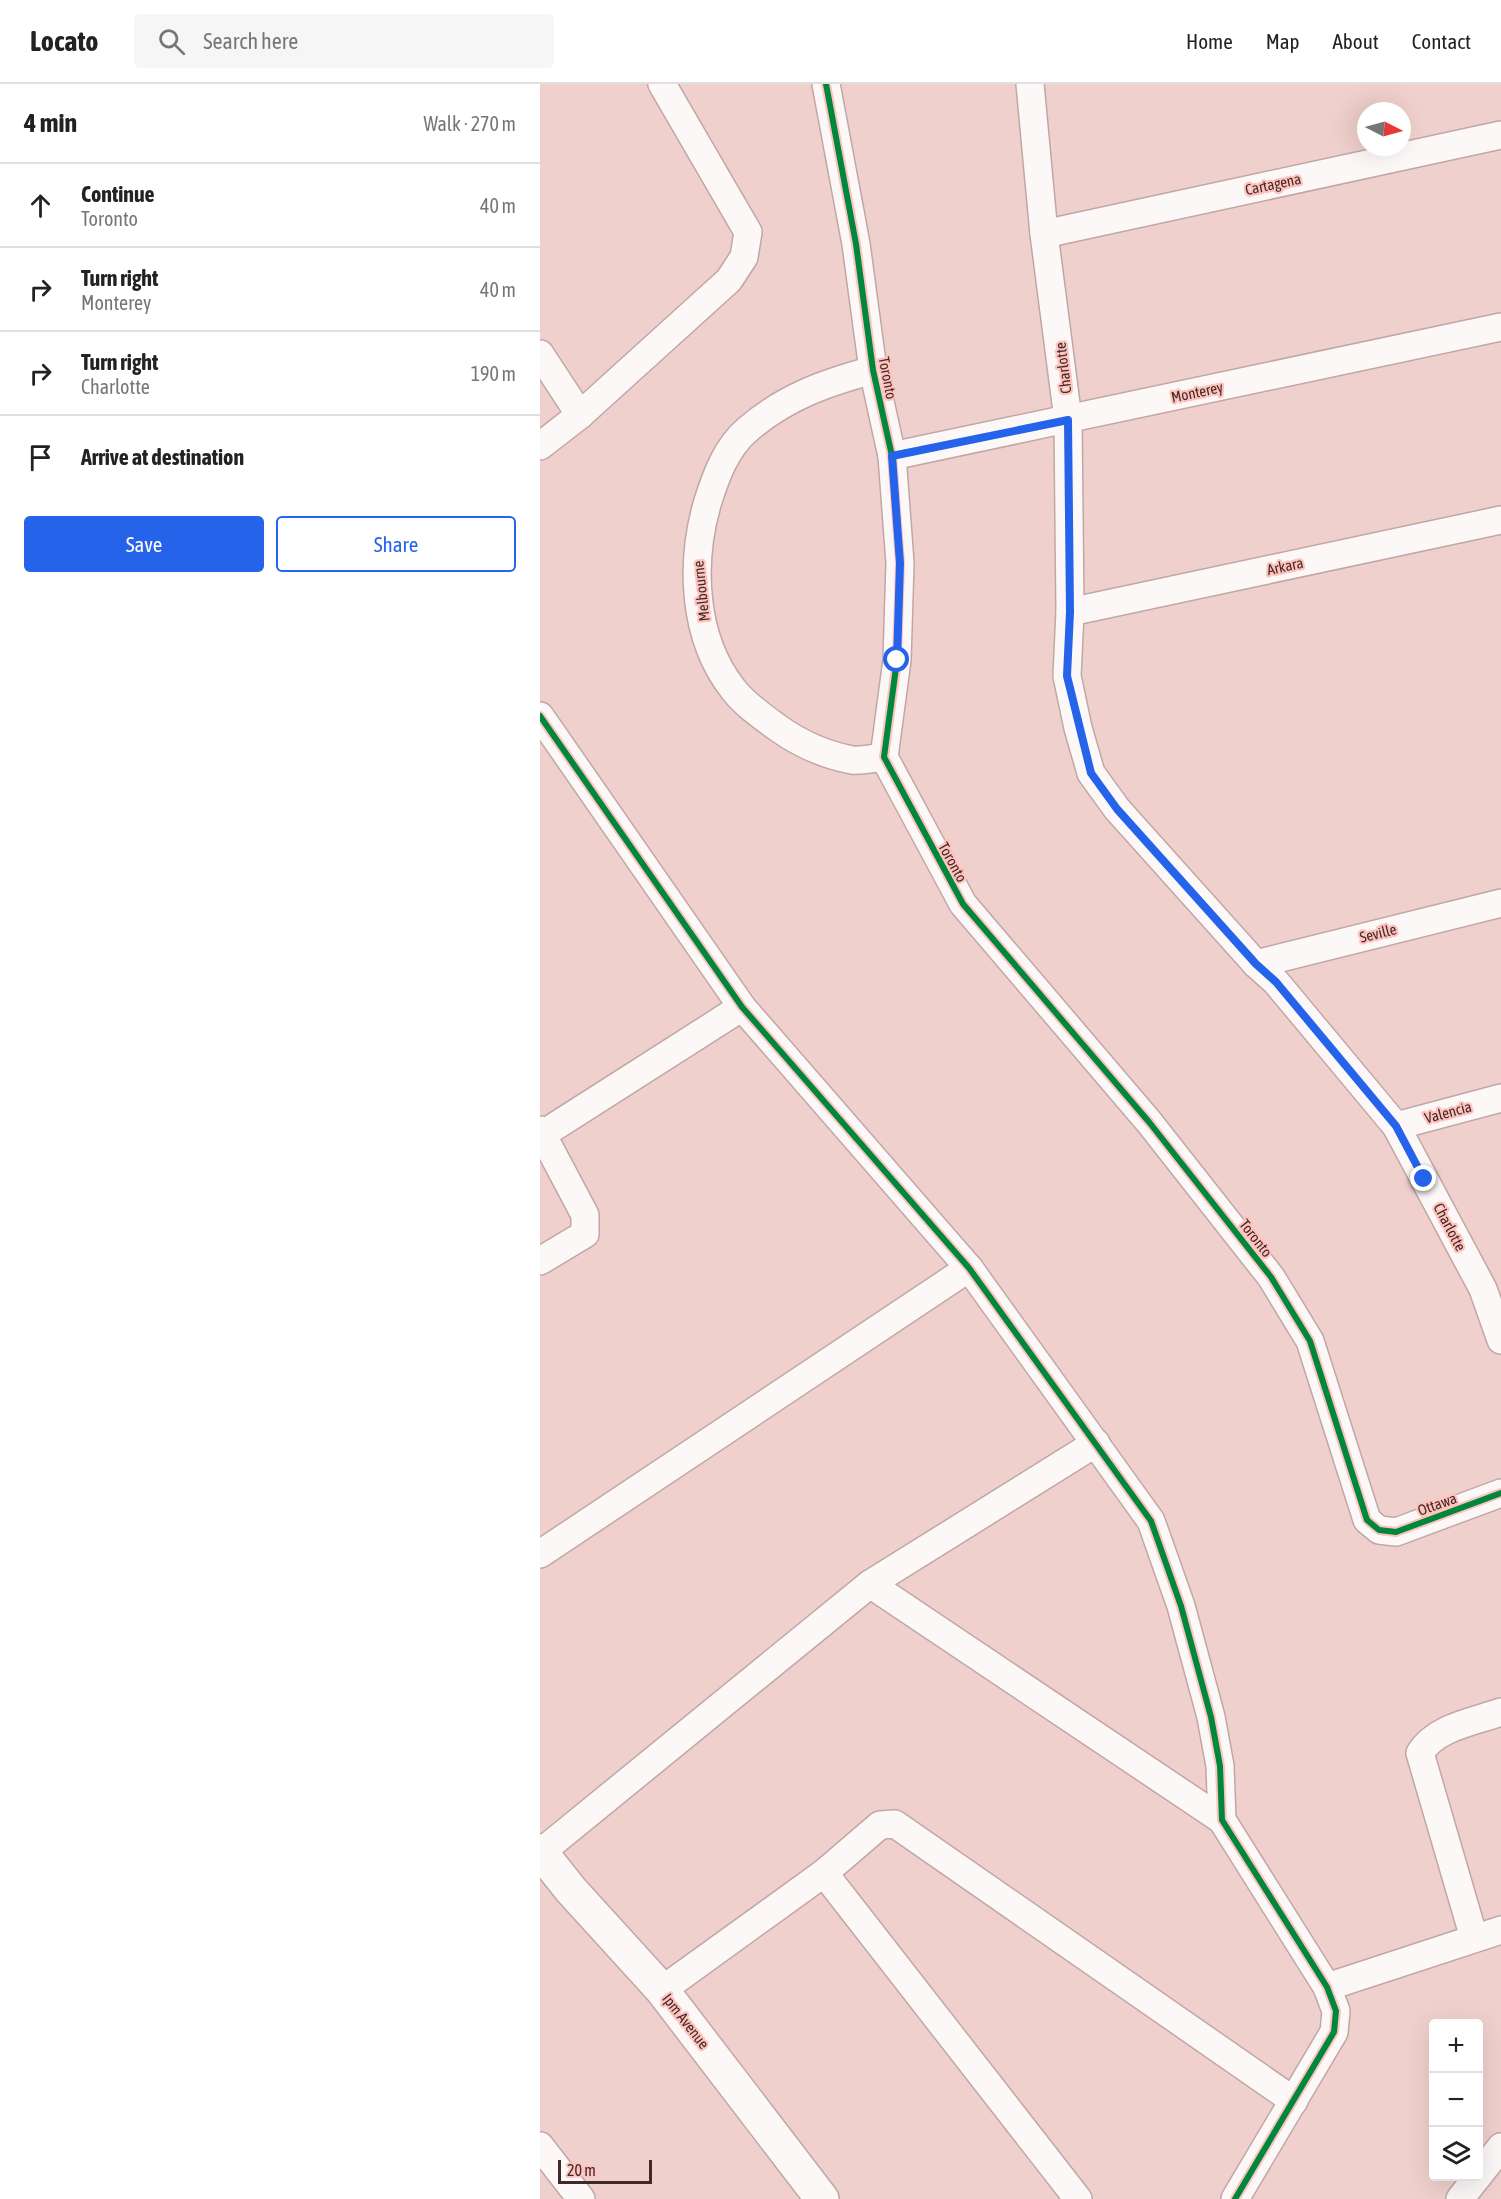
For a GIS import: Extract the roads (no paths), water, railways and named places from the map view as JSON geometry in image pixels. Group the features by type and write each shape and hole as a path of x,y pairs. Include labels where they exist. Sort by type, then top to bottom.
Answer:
{"street":[{"path":"540,446 580,415 729,280 744,257 748,232 662,84"},
{"name":"Toronto","path":"826,84 856,244 873,370 892,456 900,563 897,660 884,757 963,904 1149,1122 1270,1277 1310,1341 1367,1520 1379,1530"},
{"name":"Charlotte","path":"1030,84 1044,234 1068,420 1070,612 1067,676 1091,773 1117,809 1256,964 1276,982 1396,1126 1492,1287 1501,1340"},
{"name":"Cartagena","path":"1044,234 1501,135"},
{"name":"Monterey","path":"892,456 1501,327"},
{"path":"540,354 580,415"},
{"name":"Melbourne","path":"873,370 807,390 746,431 729,451 715,479 700,527 696,559 700,613 711,650 733,689 762,716 797,741 854,760 884,757"},
{"name":"Arkara","path":"1070,612 1501,520"},
{"path":"540,716 548,747 742,1007 969,1268 1151,1521 1181,1606 1211,1717 1220,1766 1222,1820"},
{"name":"Seville","path":"1256,964 1501,903"},
{"path":"540,1261 585,1233 585,1215 541,1132 742,1007"},
{"name":"Valencia","path":"1396,1126 1501,1098"},
{"path":"540,1554 969,1268"},
{"path":"540,1852 870,1584 1096,1443"},
{"name":"Ottawa","path":"1379,1530 1396,1532 1501,1493"},
{"path":"870,1584 1222,1820 1327,1987 1336,2011 1334,2032 1234,2199"},
{"path":"1474,1938 1420,1753 1427,1741 1439,1734 1501,1712"},
{"path":"662,1990 824,1873 880,1825 896,1824 1294,2101"},
{"name":"Ipm Avenue","path":"540,1852 571,1890 662,1990 822,2199"},
{"path":"824,1873 1078,2199"},
{"path":"1327,1987 1501,1930"},
{"path":"540,2146 581,2199"},
{"path":"1483,2170 1501,2147"},
{"path":"1460,2199 1474,2181"}]}
